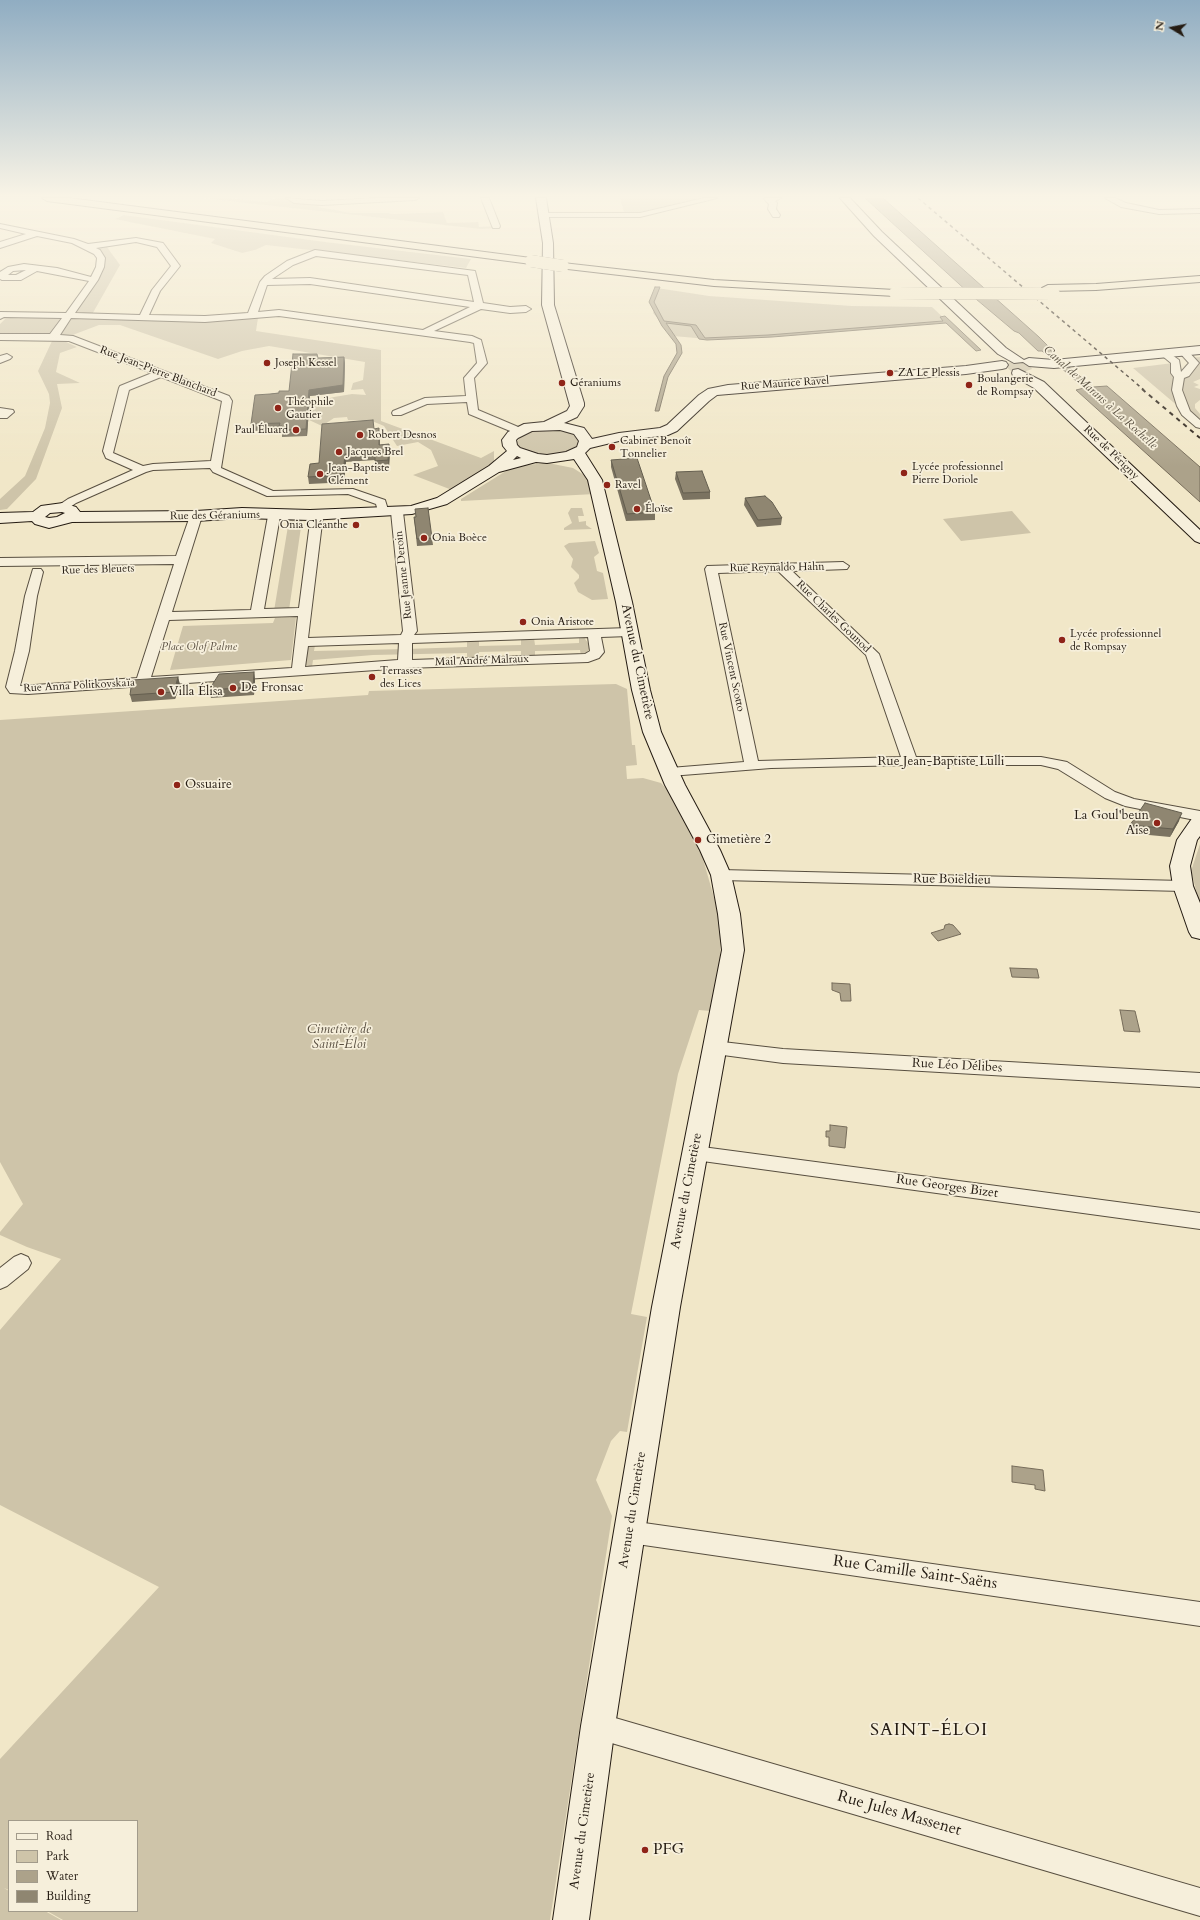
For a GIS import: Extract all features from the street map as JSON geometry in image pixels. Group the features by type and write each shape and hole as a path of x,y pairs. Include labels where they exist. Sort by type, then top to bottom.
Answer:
{"highway":[{"path":"818,288 894,291 1051,291 1178,288"},
{"path":"1051,291 1092,288"}],"street":[{"path":"53,337 89,288"},
{"path":"143,318 158,288"},
{"path":"252,315 262,288"},
{"path":"355,288 510,310 526,309"},
{"path":"475,288 479,306"},
{"path":"548,288 548,305 576,396 577,406 572,414 549,425"},
{"name":"Rue de Périgny","path":"936,288 1200,538"},
{"path":"425,332 479,306"},
{"path":"0,315 69,315 205,319 252,315 294,314 472,339 478,342 482,363 469,378 473,412 519,431"},
{"name":"Rue Jean-Pierre Blanchard","path":"0,337 70,338 225,398 227,400 216,464"},
{"path":"1015,364 1054,364 1200,350"},
{"path":"1179,376 1185,374 1194,363 1184,352"},
{"path":"1165,354 1176,362 1176,373 1179,376 1177,390 1182,406 1186,413 1200,425"},
{"name":"Rue Maurice Ravel","path":"558,458 582,441 663,432 672,428 704,398 713,392 728,389 966,370 1015,364"},
{"path":"142,470 110,456 108,451 124,388 161,373"},
{"path":"397,413 425,401 471,399"},
{"name":"Avenue du Cimetière","path":"570,1920 598,1726 666,1307 733,950 729,914 720,875 710,850 670,772 652,732 641,690 624,602 594,480 582,441 573,422 572,414"},
{"path":"582,441 560,426 549,425 529,427 519,431 509,440 510,446 515,451 536,458 558,458 582,470 594,480"},
{"name":"Rue des Géraniums","path":"0,518 37,516 46,509 66,512 196,516 242,513 274,516 390,512 423,508 442,501 494,469 515,451"},
{"name":"Rue des Géraniums","path":"494,469 536,458"},
{"path":"66,512 72,501 142,470 153,467 216,464 217,470 270,494 349,491 381,502 390,512"},
{"name":"Rue Jeanne Deroin","path":"390,512 410,631 406,638 405,664"},
{"path":"196,516 143,682 298,670 317,515"},
{"path":"257,614 274,516"},
{"name":"Rue des Bleuets","path":"0,562 180,564"},
{"name":"Rue des Bleuets","path":"15,562 16,570 24,572 180,564"},
{"name":"Rue Reynaldo Hahn","path":"711,569 843,566"},
{"name":"Rue Charles Gounod","path":"781,568 872,654 910,761"},
{"name":"Rue Vincent Scotto","path":"711,569 752,765"},
{"name":"Rue Anna Politkovskaïa","path":"37,572 31,596 22,651 13,688 16,690 28,690 143,682"},
{"path":"164,616 305,612"},
{"name":"Mail André Malraux","path":"302,642 629,632"},
{"name":"Mail André Malraux","path":"298,670 405,664 588,658 597,652 594,633"},
{"name":"Rue Jean-Baptiste Lulli","path":"670,772 752,765 910,761 1041,761 1062,765 1110,795 1130,803 1200,816"},
{"path":"1200,821 1187,840 1180,866 1182,886 1200,932"},
{"name":"Rue Boieldieu","path":"720,875 1182,886"},
{"name":"Rue Léo Délibes","path":"714,1048 783,1056 1200,1080"},
{"name":"Rue Georges Bizet","path":"695,1153 1200,1221"},
{"path":"0,1280 22,1263"},
{"name":"Rue Camille Saint-Saëns","path":"630,1532 1200,1614"},
{"name":"Rue Jules Massenet","path":"598,1726 1200,1902"}],"green space":[{"path":"90,288 107,288 90,318 258,318 256,331 381,350 381,421 481,458 494,451 494,465 452,490 413,475 438,466 431,450 418,442 397,446 384,426 372,421 348,420 347,417 334,418 322,426 296,414 297,406 352,394 366,395 363,389 351,390 353,383 363,380 365,362 269,346 242,351 218,359 120,325 99,325 70,336 64,341 77,347 60,353 56,372 80,383 57,384 62,408 36,479 7,509 0,510 0,499 25,476 45,428 50,403 49,394 38,371 52,341 58,336"},
{"path":"657,288 709,296 852,306 932,307 947,321 768,336 707,339 673,336 653,313 655,308 651,302"},
{"path":"5,319 60,319 49,334 0,335 0,324"},
{"path":"1200,357 1200,379 1193,382 1199,385 1194,387 1200,389 1200,400 1195,404 1195,408 1200,414 1200,425 1133,368 1173,363 1176,373 1185,374 1191,358"},
{"path":"1011,362 1030,365 1032,369 1024,372 1011,371 1006,367 1006,364"},
{"path":"539,429 559,429 568,431 579,439 580,443 571,451 542,456 518,448 516,443 522,435"},
{"path":"548,463 573,468 592,480 595,494 461,501 461,499 514,466"},
{"path":"571,508 582,508 584,516 578,516 579,522 586,521 586,525 592,529 564,530 564,528 572,523 568,513"},
{"path":"1012,511 1031,533 961,541 943,519"},
{"path":"289,520 302,520 289,610 274,611"},
{"path":"595,541 599,553 594,557 597,571 603,573 608,599 592,600 578,592 574,583 579,578 579,575 571,567 573,559 564,546 569,543"},
{"name":"Place Olof Palme","path":"296,617 291,660 170,670 183,626 273,623 275,618"},
{"path":"583,636 588,643 589,649 585,656 581,656 580,650 535,651 535,656 521,656 521,651 479,652 479,658 467,658 467,653 373,655 313,660 312,667 306,665 307,647 315,645 314,651 406,649 467,647 467,640 479,639 479,646 521,645 521,638 534,638 535,645 579,643 579,637"},
{"name":"Cimetière de Saint-Éloi","path":"616,684 627,689 632,745 635,745 637,765 626,766 627,779 643,778 661,783 671,794 687,822 701,852 715,901 721,932 720,958 710,1011 699,1010 678,1074 631,1314 647,1317 627,1432 620,1431 611,1441 596,1480 612,1516 550,1920 63,1920 49,1912 138,1912 138,1820 8,1820 8,1890 4,1888 8,1890 8,1912 47,1912 61,1920 0,1920 0,1759 159,1587 0,1505 0,1330 61,1259 27,1247 0,1235 0,1232 23,1204 0,1162 0,720 368,695 369,691"},
{"path":"1200,844 1200,905 1191,871"}],"water":[{"path":"655,288 660,288 654,302 664,321 696,325 705,338 768,335 943,321 940,317 945,316 981,350 976,351 946,323 772,337 707,340 699,339 691,326 666,323 681,345 682,353 668,377 659,411 655,411 664,376 677,353 676,344 662,326 649,302"},
{"name":"Canal de Marans à La Rochelle","path":"963,288 984,288 1052,350 1050,350 1093,387 1107,386 1200,467 1200,502 1076,390 1084,388 1042,351 1038,351 1019,333 1014,331"},
{"path":"945,925 953,925 961,934 938,941 931,933 944,929"},
{"path":"1010,968 1037,969 1039,978 1012,977"},
{"path":"832,983 850,984 851,1001 841,1001 840,993 832,990"},
{"path":"1120,1010 1135,1011 1140,1032 1124,1031"},
{"path":"830,1125 847,1127 845,1148 829,1146 829,1137 826,1137 826,1131 830,1131"},
{"path":"1012,1466 1043,1470 1045,1491 1035,1489 1035,1485 1012,1482"}],"building":[{"path":"293,354 317,354 318,358 344,357 343,385 309,390 306,429 281,430 282,426 279,426 280,423 251,424 255,395 289,391"},
{"path":"373,420 374,429 379,428 379,445 389,444 388,460 375,461 375,453 345,454 343,474 308,477 310,464 319,463 322,424"},
{"path":"637,458 655,512 627,514 611,460"},
{"path":"702,471 710,492 683,493 676,472"},
{"path":"765,496 772,502 782,518 758,520 745,498"},
{"path":"428,508 432,538 417,539 414,517 416,517 415,509"},
{"path":"254,672 253,687 209,690 219,674"},
{"path":"178,677 174,692 130,695 132,680"},
{"path":"1145,803 1182,813 1173,829 1130,825"}],"railway":[{"path":"1023,288 1144,390"},
{"path":"1142,389 1200,438"}],"place":[{"name":"Joseph Kessel","path":"267,363"},
{"name":"ZA Le Plessis","path":"890,373"},
{"name":"Géraniums","path":"562,383"},
{"name":"Boulangerie de Rompsay","path":"969,385"},
{"name":"Théophile Gautier","path":"278,408"},
{"name":"Paul Éluard","path":"296,430"},
{"name":"Robert Desnos","path":"360,435"},
{"name":"Cabinet Benoît Tonnelier","path":"612,447"},
{"name":"Jacques Brel","path":"339,452"},
{"name":"Lycée professionnel Pierre Doriole","path":"904,473"},
{"name":"Jean-Baptiste Clément","path":"320,474"},
{"name":"Ravel","path":"607,485"},
{"name":"Éloïse","path":"637,509"},
{"name":"Onia Cléanthe","path":"356,525"},
{"name":"Onia Boèce","path":"424,538"},
{"name":"Onia Aristote","path":"523,622"},
{"name":"Lycée professionnel de Rompsay","path":"1062,640"},
{"name":"Terrasses des Lices","path":"372,677"},
{"name":"De Fronsac","path":"233,688"},
{"name":"Villa Élisa","path":"161,692"},
{"name":"Ossuaire","path":"177,785"},
{"name":"La Goul'beun Aise","path":"1157,823"},
{"name":"Cimetière 2","path":"698,840"},
{"name":"PFG","path":"645,1850"}],"district":[{"name":"SAINT-ÉLOI","path":"929,1731"}]}
